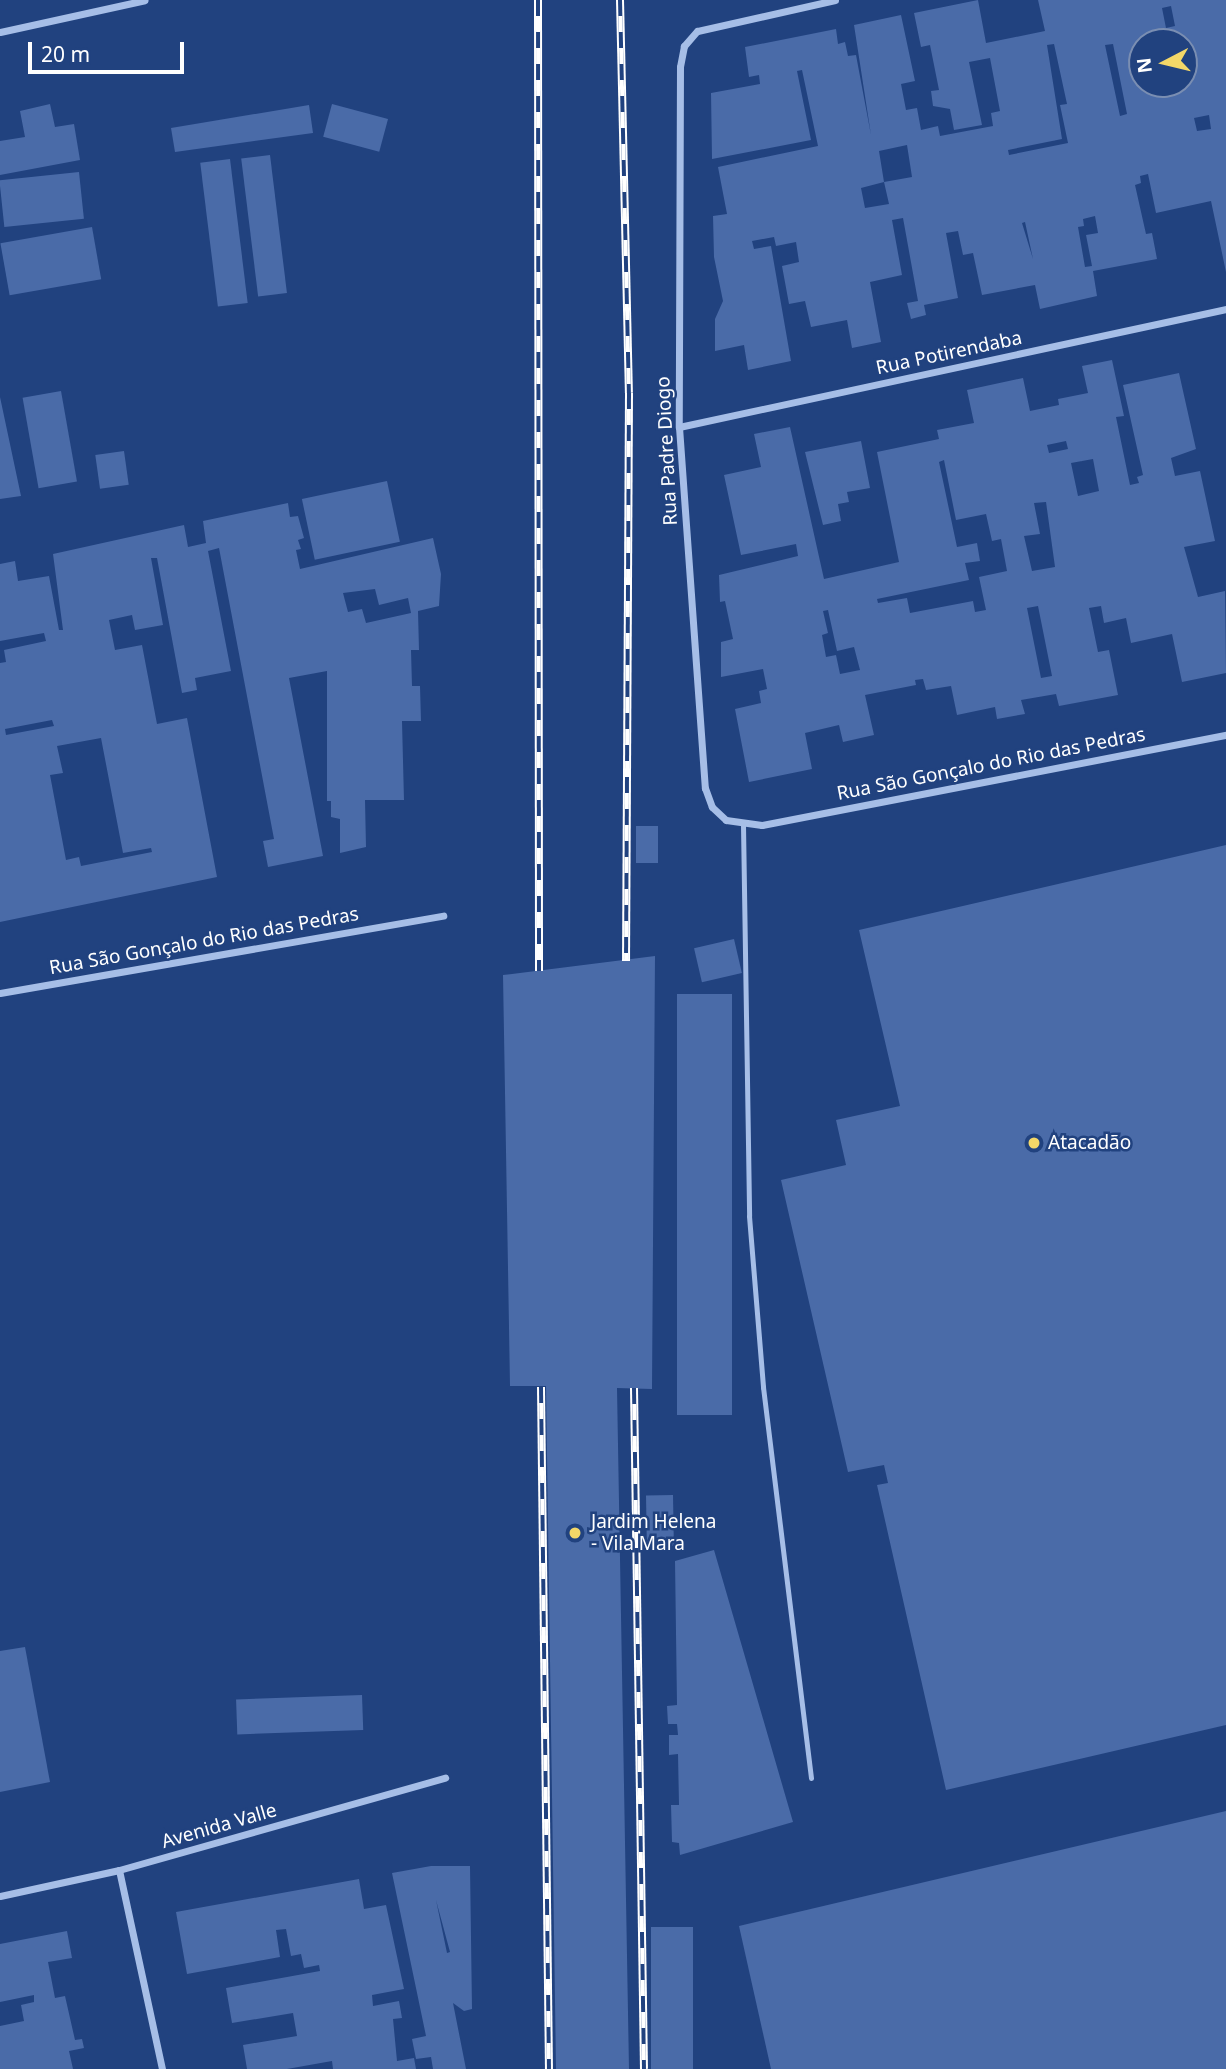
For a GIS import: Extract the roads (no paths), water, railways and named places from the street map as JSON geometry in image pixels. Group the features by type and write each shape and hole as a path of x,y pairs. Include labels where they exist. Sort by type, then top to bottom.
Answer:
{"street":[{"path":"0,33 145,0"},
{"name":"Rua Padre Diogo","path":"762,825 743,825 726,820 712,807 705,789 680,428 680,67 689,36 708,28 835,0"},
{"name":"Rua Potirendaba","path":"680,428 1226,309"},
{"name":"Rua São Gonçalo do Rio das Pedras","path":"762,825 1226,735"},
{"name":"Rua São Gonçalo do Rio das Pedras","path":"0,993 443,916"},
{"name":"Avenida Valle","path":"0,1896 119,1870 445,1778"},
{"path":"119,1870 162,2069"}],"lane":[{"path":"743,825 749,1216 763,1387 811,1778"}],"railway":[{"path":"538,0 539,971"},
{"path":"620,0 629,393 626,961"},
{"path":"541,1387 549,2069"},
{"path":"634,1388 644,2069"}],"place":[{"name":"Atacadão","path":"1034,1143"},
{"name":"Jardim Helena - Vila Mara","path":"575,1533"}]}
